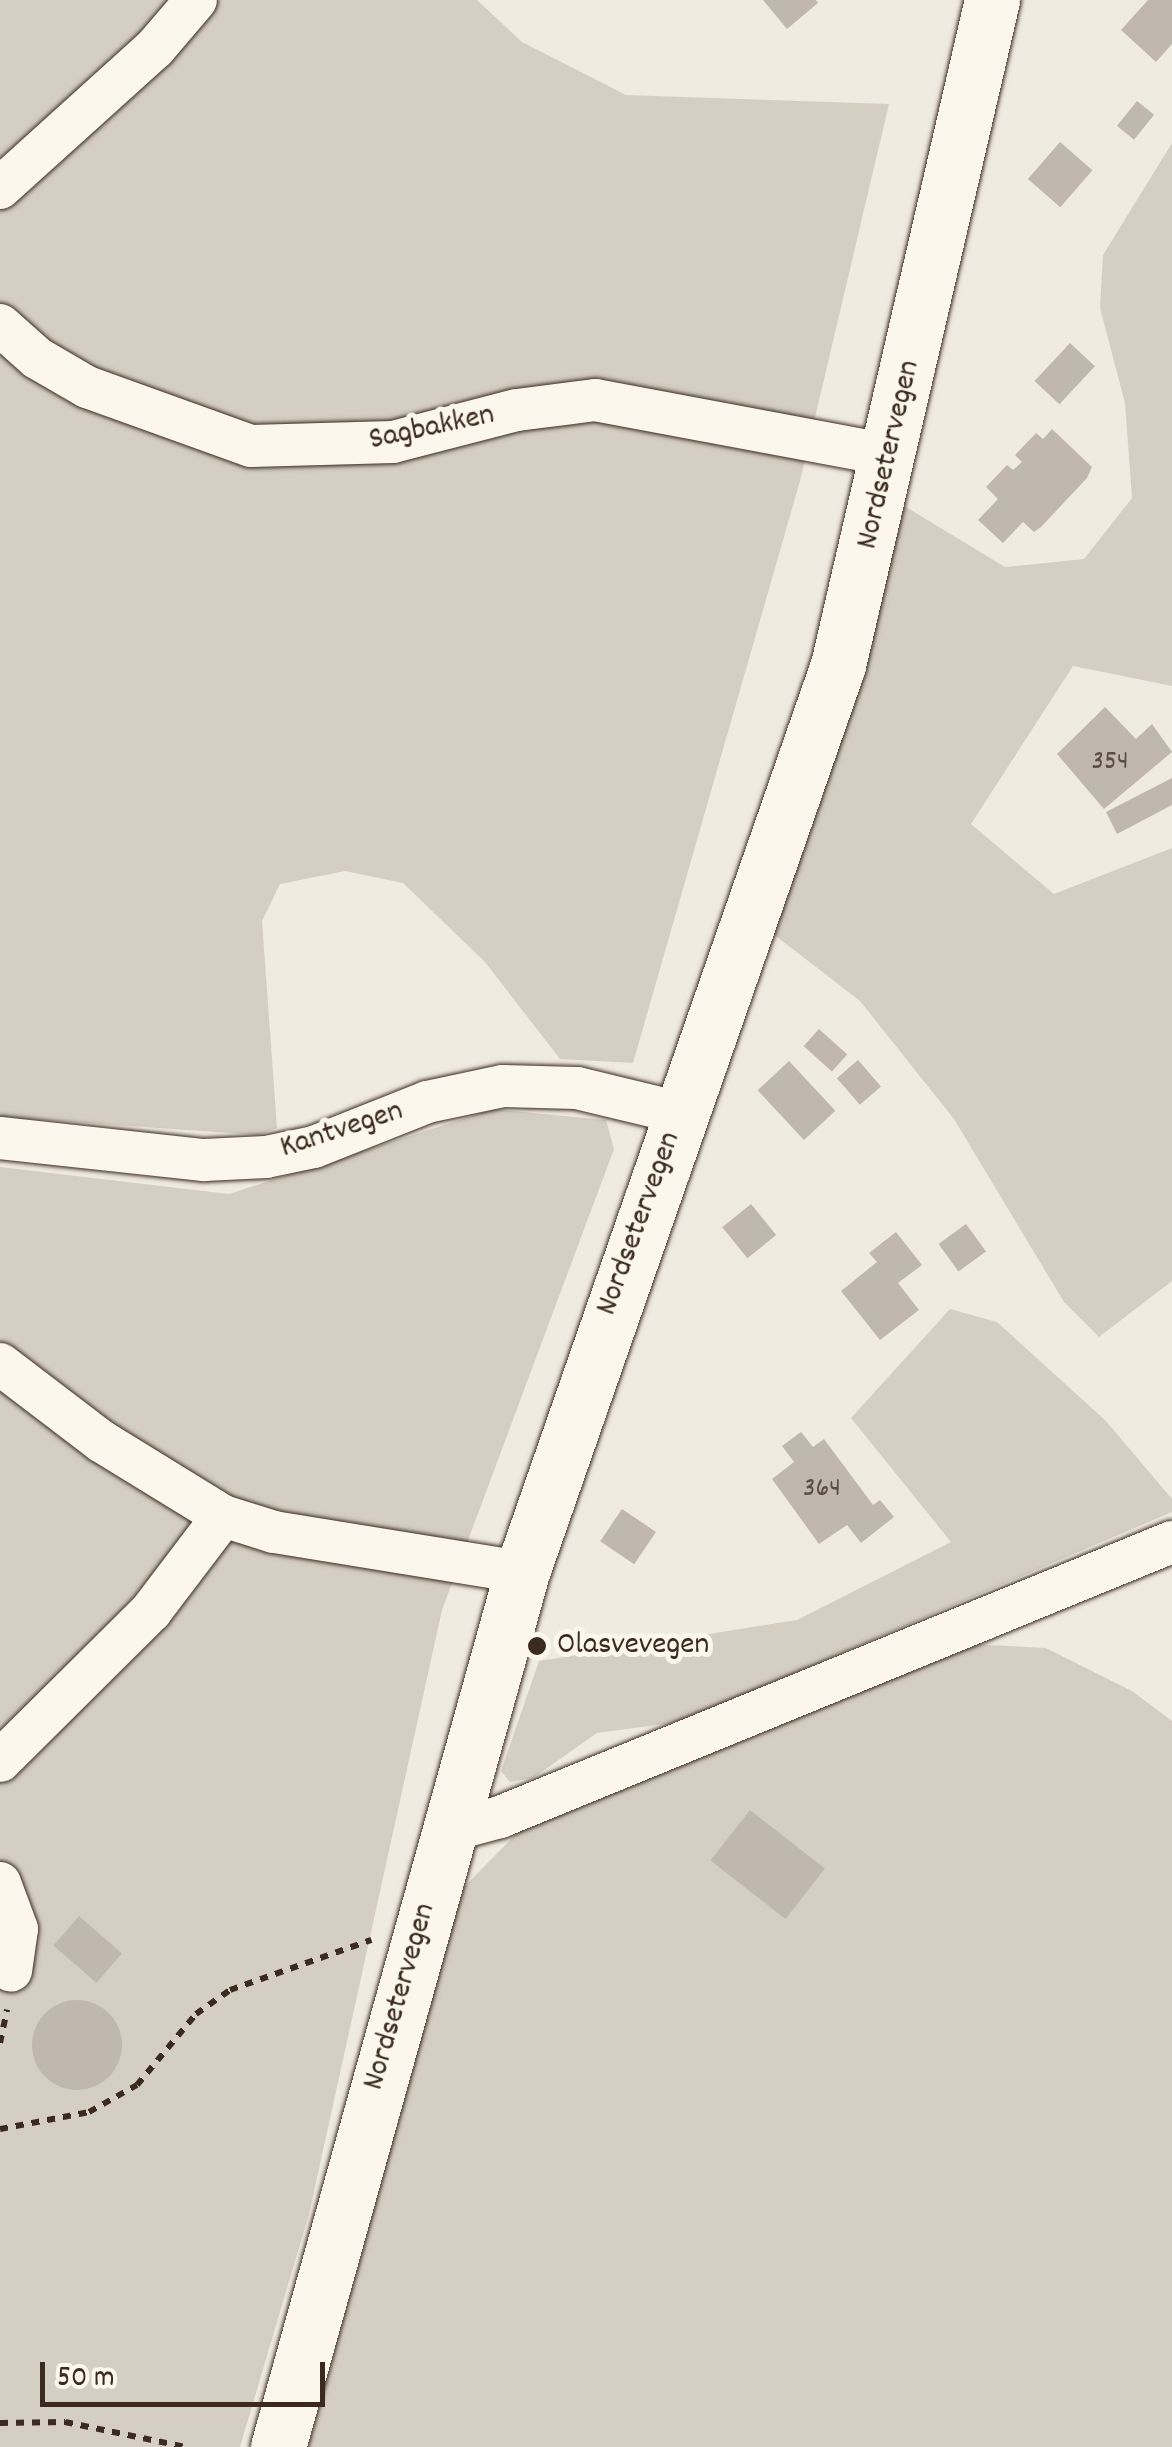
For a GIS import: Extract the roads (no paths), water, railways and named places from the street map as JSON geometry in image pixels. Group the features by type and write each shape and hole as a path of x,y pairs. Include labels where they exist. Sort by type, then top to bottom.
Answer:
{"main road":[{"name":"Nordsetervegen","path":"278,2447 522,1572 680,1114 812,748 890,455 992,0"}],"street":[{"path":"0,188 155,48 196,0"},
{"name":"Sagbakken","path":"0,324 37,358 87,387 251,446 394,442 517,410 595,400 890,455"},
{"name":"Kantvegen","path":"0,1138 204,1160 266,1156 314,1147 427,1102 503,1086 577,1088 680,1114"},
{"path":"0,1364 102,1441 223,1516 308,1538 522,1572"},
{"path":"0,1761 152,1610 223,1516"},
{"path":"448,1832 500,1817 1172,1542"},
{"path":"0,1883 16,1928 11,1971"}],"place":[{"name":"Olasvevegen","path":"537,1646"}]}
